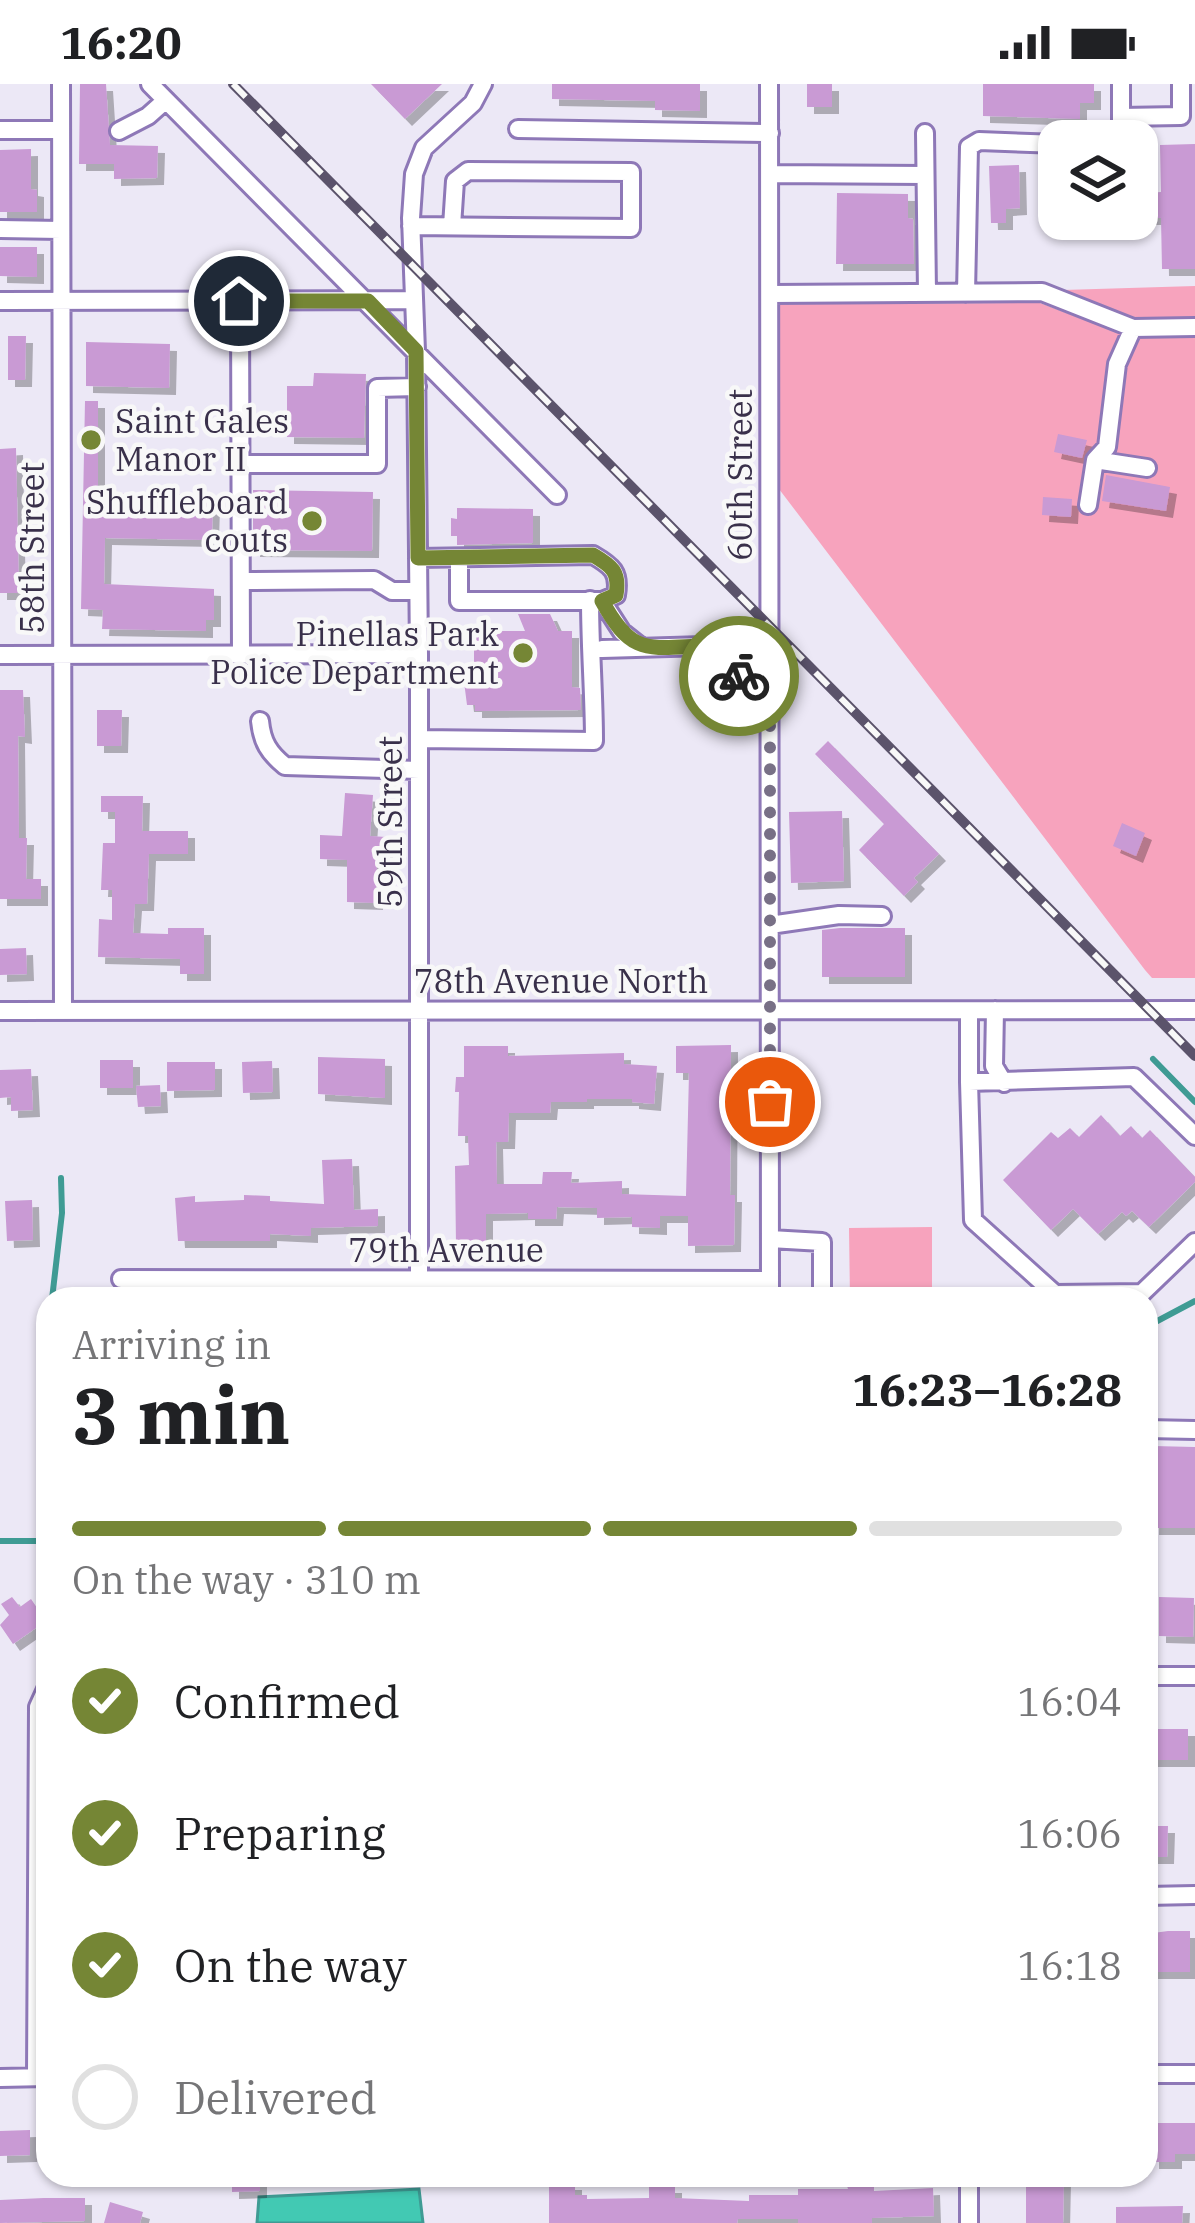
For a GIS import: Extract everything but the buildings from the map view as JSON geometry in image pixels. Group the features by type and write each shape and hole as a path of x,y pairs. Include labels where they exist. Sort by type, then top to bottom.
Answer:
{"street":[{"name":"58th Street","path":"61,84 63,1011"},
{"path":"150,84 557,495"},
{"name":"59th Street","path":"419,1287 418,558 411,226 418,160 424,148 473,104 483,84"},
{"name":"60th Street","path":"770,84 770,1287"},
{"path":"1121,84 1121,120 1188,116 1181,84"},
{"path":"118,131 148,116 166,100"},
{"path":"518,129 770,134"},
{"path":"0,130 61,130"},
{"path":"925,134 927,293"},
{"path":"962,293 969,147 979,141 1038,143"},
{"path":"411,226 631,228 631,172 468,171 455,181 452,226"},
{"path":"771,174 925,175"},
{"path":"0,229 61,230"},
{"path":"771,294 1042,292 1133,328 1195,327"},
{"path":"0,301 415,300"},
{"path":"239,301 241,655"},
{"path":"1088,505 1095,460 1107,446 1118,364 1133,328"},
{"path":"240,464 377,464 377,388 416,387"},
{"path":"1095,460 1147,468"},
{"path":"418,558 459,557 593,555 612,566 618,580 616,595 596,600 459,601 459,557"},
{"path":"241,581 374,580 392,591 418,591"},
{"path":"596,600 641,647"},
{"path":"419,740 594,742 589,670 596,600"},
{"path":"602,649 770,644"},
{"path":"704,646 770,701"},
{"path":"0,655 418,655"},
{"path":"260,721 271,754 285,766 419,770"},
{"path":"770,925 839,915 882,916"},
{"path":"994,1010 994,1066 1004,1083"},
{"name":"78th Avenue North","path":"0,1011 1195,1010"},
{"path":"969,1011 973,1220 1047,1287"},
{"path":"969,1082 1134,1077 1195,1136"},
{"path":"770,1238 822,1242 822,1287"},
{"path":"1148,1287 1195,1242"},
{"name":"79th Avenue","path":"122,1279 338,1287"},
{"path":"1158,1430 1195,1430"},
{"path":"1158,1676 1195,1676"},
{"path":"1158,1895 1195,1895"},
{"path":"1158,2074 1195,2074"},
{"path":"0,2078 36,2078"},
{"path":"969,2187 969,2223"}],"shaded area":[{"path":"1195,286 1195,317 1134,318 1063,290"},
{"path":"1040,303 1133,338 1195,338 1195,978 1152,978 1145,970 779,489 780,304"},
{"path":"932,1227 932,1287 850,1287 849,1228"},
{"path":"419,2189 423,2223 257,2223 259,2197"}],"waterway":[{"path":"1153,1059 1195,1102"},
{"path":"53,1287 61,1178"},
{"path":"1158,1321 1195,1301"},
{"path":"0,1541 36,1541"}],"railway":[{"path":"233,84 1195,1056"}],"way so far":[{"path":"739,676 770,701 770,1102"}],"place":[{"name":"Saint Gales Manor II","path":"91,440"},
{"name":"Shuffleboard couts","path":"312,521"},
{"name":"Pinellas Park Police Department","path":"523,653"}],"route":[{"path":"239,301 368,301 416,351 418,558 593,555 612,566 618,580 616,595 602,601 622,632 641,647 704,646 739,676"}]}
